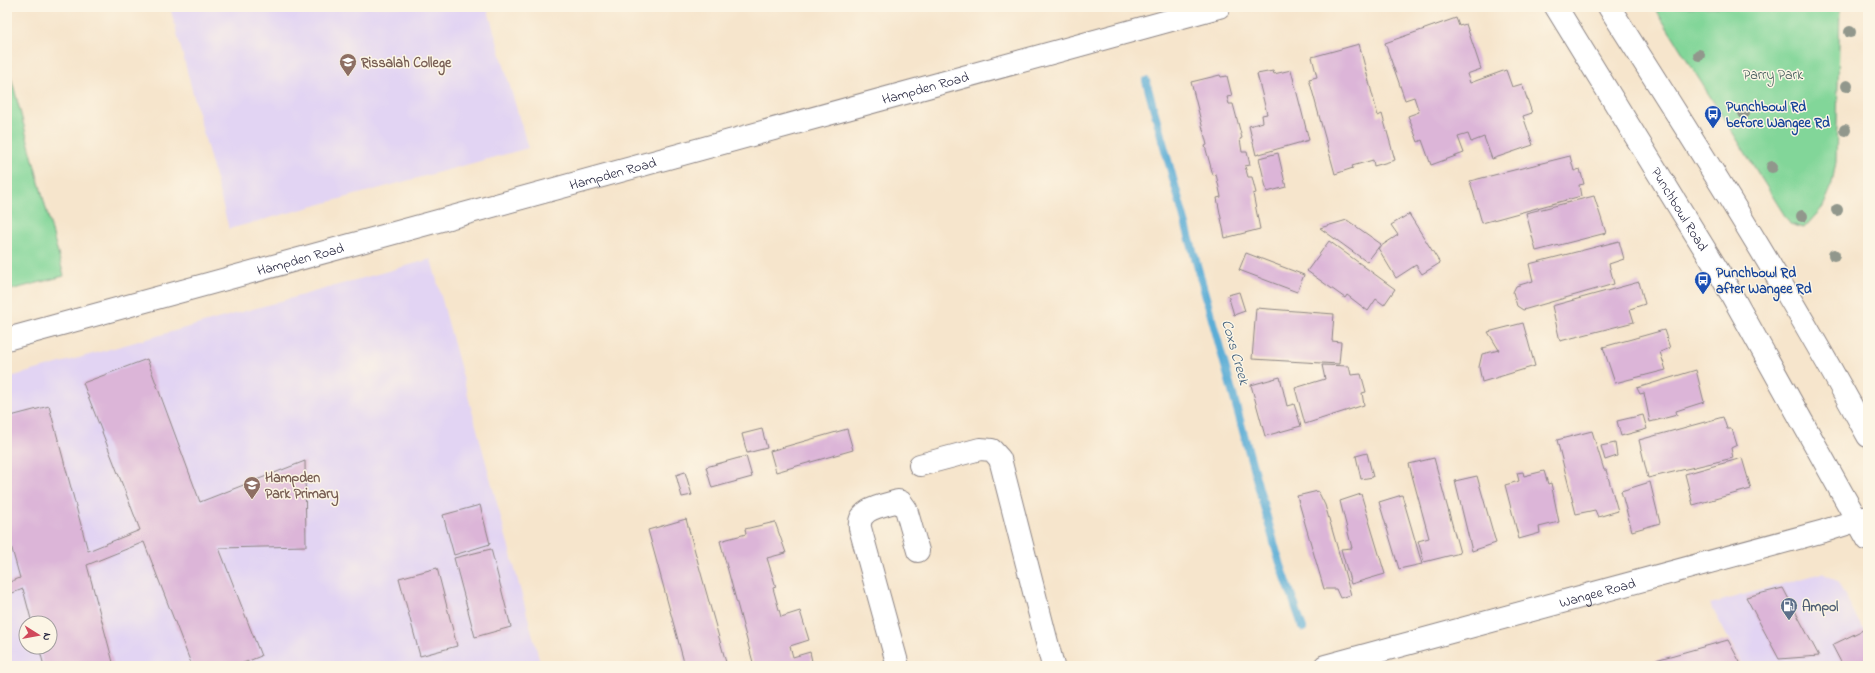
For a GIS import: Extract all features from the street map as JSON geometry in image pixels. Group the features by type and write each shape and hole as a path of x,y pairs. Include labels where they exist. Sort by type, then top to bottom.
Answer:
{"street":[{"name":"Hampden Road","path":"7,339 1219,7"},
{"name":"Punchbowl Road","path":"1556,7 1720,274 1863,519 1868,540"},
{"path":"1609,7 1738,211 1836,377 1868,436"},
{"path":"920,465 980,449 992,450 1000,459 1053,666"},
{"path":"898,666 860,528 860,519 863,514 867,510 898,501 901,502 906,510 918,551"},
{"name":"Wangee Road","path":"1325,666 1863,519"}],"shaded area":[{"name":"Rissalah College","path":"170,7 487,7 528,148 229,229"},
{"name":"Hampden Park Primary","path":"431,259 541,666 7,666 7,378"},
{"name":"Ampol","path":"1822,573 1837,581 1868,638 1868,666 1743,666 1710,604"}],"green space":[{"name":"Parry Park","path":"1654,7 1840,7 1836,162 1831,188 1823,207 1804,228 1790,224"},
{"path":"7,62 64,276 7,291"}],"building":[{"path":"1456,18 1459,26 1466,24 1481,69 1467,74 1470,83 1506,70 1512,87 1522,84 1532,113 1523,116 1533,145 1492,159 1484,137 1471,142 1468,134 1458,137 1464,153 1431,165 1422,140 1418,142 1408,116 1419,112 1414,97 1405,100 1385,43"},
{"path":"1359,44 1378,116 1382,114 1395,160 1374,166 1373,160 1352,166 1353,168 1335,174 1309,79 1317,77 1312,57"},
{"path":"1291,70 1309,140 1256,155 1249,126 1263,122 1262,115 1267,114 1257,74 1273,71 1274,74"},
{"path":"1220,75 1221,77 1227,76 1232,96 1227,97 1229,104 1233,104 1242,138 1240,139 1242,152 1247,152 1250,165 1245,166 1248,177 1252,177 1256,193 1253,194 1260,229 1225,238 1217,198 1221,197 1216,174 1213,175 1205,146 1207,145 1191,82"},
{"path":"1278,153 1286,187 1267,192 1259,158"},
{"path":"1570,156 1574,171 1580,169 1584,184 1579,185 1581,196 1482,223 1470,181"},
{"path":"1594,196 1606,233 1536,251 1526,213"},
{"path":"1409,214 1440,263 1422,274 1416,265 1396,278 1378,248 1398,235 1391,225"},
{"path":"1347,220 1381,244 1367,262 1320,228"},
{"path":"1329,241 1395,289 1384,305 1376,299 1368,311 1347,295 1345,298 1307,271"},
{"path":"1619,241 1624,259 1609,264 1614,284 1523,310 1517,306 1513,292 1516,286 1533,281 1529,264"},
{"path":"1246,253 1304,275 1297,292 1239,270"},
{"path":"1639,282 1645,304 1630,309 1634,322 1560,341 1552,306"},
{"path":"1239,292 1245,311 1234,315 1228,295"},
{"path":"1256,308 1334,314 1332,341 1341,342 1339,364 1252,359"},
{"path":"1523,323 1535,366 1482,382 1479,367 1482,354 1499,350 1488,332"},
{"path":"1664,330 1670,348 1660,352 1666,370 1615,383 1603,347"},
{"path":"147,359 200,502 305,461 306,546 219,548 261,656 236,666 192,666 144,542 87,565 114,666 44,666 41,655 58,655 58,615 30,615 23,589 7,595 7,583 20,578 7,531 7,417 49,406 88,551 140,530 83,383"},
{"path":"1322,365 1349,366 1351,375 1361,374 1366,392 1362,393 1364,405 1305,424 1295,388 1325,379"},
{"path":"1696,370 1704,402 1676,411 1677,415 1650,422 1644,393 1640,394 1637,388"},
{"path":"1280,377 1287,406 1294,404 1301,426 1265,436 1251,385"},
{"path":"1643,415 1647,429 1621,436 1617,421"},
{"path":"1723,417 1727,429 1732,429 1737,445 1731,448 1733,458 1648,478 1639,440"},
{"path":"762,429 767,448 747,453 742,434"},
{"path":"847,429 853,450 776,472 770,451"},
{"path":"1592,431 1604,470 1606,470 1618,511 1598,517 1595,510 1576,514 1557,440"},
{"path":"1615,443 1617,456 1605,460 1601,446"},
{"path":"1367,453 1373,477 1361,479 1356,456"},
{"path":"746,456 752,477 712,488 706,467"},
{"path":"1434,458 1460,553 1424,562 1418,541 1429,538 1409,464"},
{"path":"1742,458 1751,489 1693,505 1685,474"},
{"path":"1544,471 1548,484 1551,483 1559,522 1539,527 1540,533 1519,539 1505,485 1519,481 1517,473 1523,472 1524,476"},
{"path":"685,472 692,495 682,497 676,475"},
{"path":"1477,476 1496,543 1472,551 1455,481"},
{"path":"1650,482 1660,523 1632,531 1621,491"},
{"path":"1318,491 1325,505 1351,595 1340,598 1336,589 1324,589 1297,496"},
{"path":"1361,494 1385,574 1351,584 1341,549 1352,548 1340,501"},
{"path":"1402,495 1422,564 1399,569 1379,502"},
{"path":"480,505 490,544 454,555 443,515"},
{"path":"686,519 727,666 685,666 648,530"},
{"path":"775,522 786,553 767,558 776,587 773,588 781,617 800,611 809,640 790,646 793,657 810,652 813,666 754,666 720,541 746,534 745,529"},
{"path":"491,549 511,627 475,637 454,558"},
{"path":"437,568 457,646 420,656 399,578"},
{"path":"1783,588 1819,656 1779,659 1746,597"},
{"path":"1863,630 1868,639 1868,666 1843,666 1832,645"},
{"path":"1728,640 1742,666 1634,666"}],"waterway":[{"name":"Coxs Creek","path":"1146,81 1278,557 1303,628"}],"place":[{"name":"Rissalah College","path":"348,77"},
{"name":"Punchbowl Rd before Wangee Rd","path":"1713,129"},
{"name":"Punchbowl Rd after Wangee Rd","path":"1703,295"},
{"name":"Hampden Park Primary","path":"252,500"},
{"name":"Ampol","path":"1789,621"}]}
